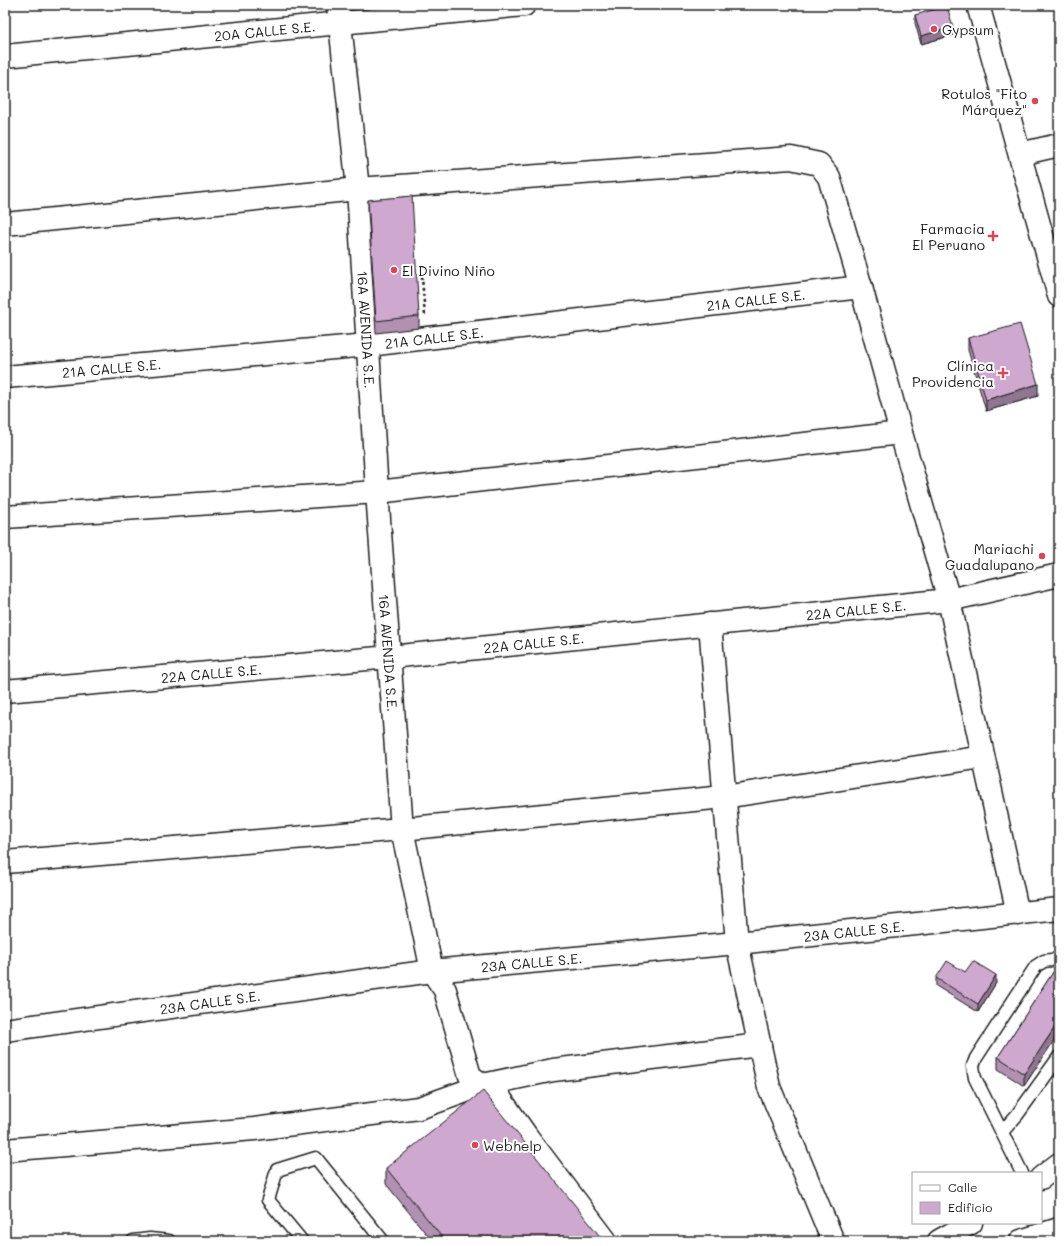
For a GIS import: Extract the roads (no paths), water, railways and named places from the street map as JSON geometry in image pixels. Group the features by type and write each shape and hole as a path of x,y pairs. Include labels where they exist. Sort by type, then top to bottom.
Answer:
{"street":[{"name":"20A CALLE S.E.","path":"5,56 339,14 524,5"},
{"path":"978,5 1059,296"},
{"name":"16A AVENIDA S.E.","path":"339,14 358,189 377,492 402,829 432,971 444,990 470,1076 483,1085 495,1090 528,1138 606,1241"},
{"path":"1020,154 1059,145"},
{"path":"5,224 358,189 791,158 819,164 829,177 948,600 1018,914"},
{"name":"21A CALLE S.E.","path":"5,377 368,345 861,287"},
{"path":"5,517 377,492 900,433"},
{"name":"22A CALLE S.E.","path":"5,691 390,657 948,600 1059,575"},
{"path":"710,624 737,943 769,1087 833,1241"},
{"path":"5,862 402,829 724,797 983,757"},
{"name":"23A CALLE S.E.","path":"5,1030 432,971 737,943 1059,909"},
{"path":"5,1150 254,1129 419,1108 483,1085 553,1070 760,1045"},
{"path":"1042,1177 1059,1164"},
{"path":"939,1241 969,1224"},
{"path":"1021,1241 1059,1229"}],"lane":[{"path":"1022,1172 975,1078 973,1066 976,1058 1036,966 1044,961 1059,959"},
{"path":"1002,1132 1017,1115 1059,1057"},
{"path":"302,1241 268,1200 277,1170 316,1158 383,1241"},
{"path":"133,1241 150,1239 169,1241"}],"place":[{"name":"Gypsum","path":"934,29"},
{"name":"Rotulos \"Fito Márquez\"","path":"1035,101"},
{"name":"Farmacia El Peruano","path":"993,236"},
{"name":"El Divino Niño","path":"394,270"},
{"name":"Clínica Providencia","path":"1003,373"},
{"name":"Mariachi Guadalupano","path":"1042,556"},
{"name":"Webhelp","path":"475,1145"}]}
